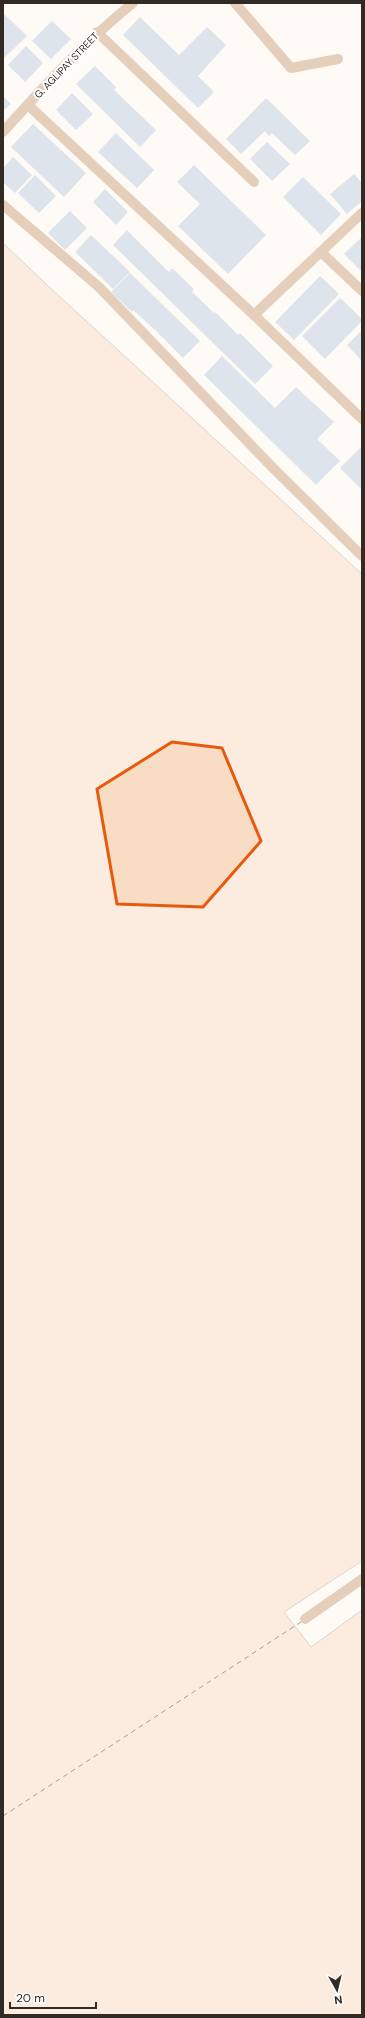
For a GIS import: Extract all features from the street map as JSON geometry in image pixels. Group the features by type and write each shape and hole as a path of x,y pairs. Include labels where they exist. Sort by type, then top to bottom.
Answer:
{"street":[{"name":"G. AGLIPAY STREET","path":"3,132 52,77 98,32 133,3"},
{"path":"235,3 290,68 338,59"},
{"path":"98,32 254,182"},
{"path":"28,104 254,315 362,419"},
{"path":"3,205 99,287 273,468 362,556"},
{"path":"254,315 362,213"},
{"path":"321,252 362,291"},
{"path":"305,1619 362,1579"}],"highlighted area":[{"path":"172,742 222,748 261,841 203,907 117,904 97,789"}],"shaded area":[{"path":"3,243 362,574 362,1561 284,1612 311,1647 362,1610 362,2015 3,2015"}],"building":[{"path":"3,13 27,36 3,59"},
{"path":"140,17 179,55 207,27 226,45 198,76 214,92 198,108 123,35"},
{"path":"52,21 71,39 51,59 32,41"},
{"path":"26,46 43,63 25,82 8,65"},
{"path":"95,66 116,87 114,90 156,130 140,147 76,84"},
{"path":"72,93 93,114 76,130 56,110"},
{"path":"3,96 11,104 3,111"},
{"path":"266,98 310,141 295,155 272,133 269,136 265,131 241,154 226,139"},
{"path":"33,124 86,173 64,197 11,147"},
{"path":"116,133 154,170 137,188 98,152"},
{"path":"267,142 290,164 272,181 250,159"},
{"path":"13,157 32,175 15,193 3,182 3,168"},
{"path":"194,165 266,235 228,274 178,226 200,204 177,182"},
{"path":"354,174 362,183 362,201 347,214 330,194"},
{"path":"35,175 56,196 39,213 18,193"},
{"path":"303,177 341,214 321,235 283,197"},
{"path":"105,189 128,212 116,225 93,202"},
{"path":"70,211 87,228 65,250 48,233"},
{"path":"127,230 169,272 172,268 194,289 192,292 238,335 240,333 273,366 255,384 113,245"},
{"path":"91,235 130,272 113,289 75,252"},
{"path":"362,237 362,272 344,254"},
{"path":"130,273 200,341 183,358 156,331 133,310 132,312 111,292"},
{"path":"320,276 339,294 294,340 275,322"},
{"path":"340,298 362,319 362,321 325,359 302,336"},
{"path":"362,330 362,361 347,345"},
{"path":"222,356 275,408 296,387 334,422 317,439 340,461 316,485 204,375"},
{"path":"361,447 362,448 362,490 340,468"}],"ferry route":[{"path":"3,1816 301,1622"}]}
